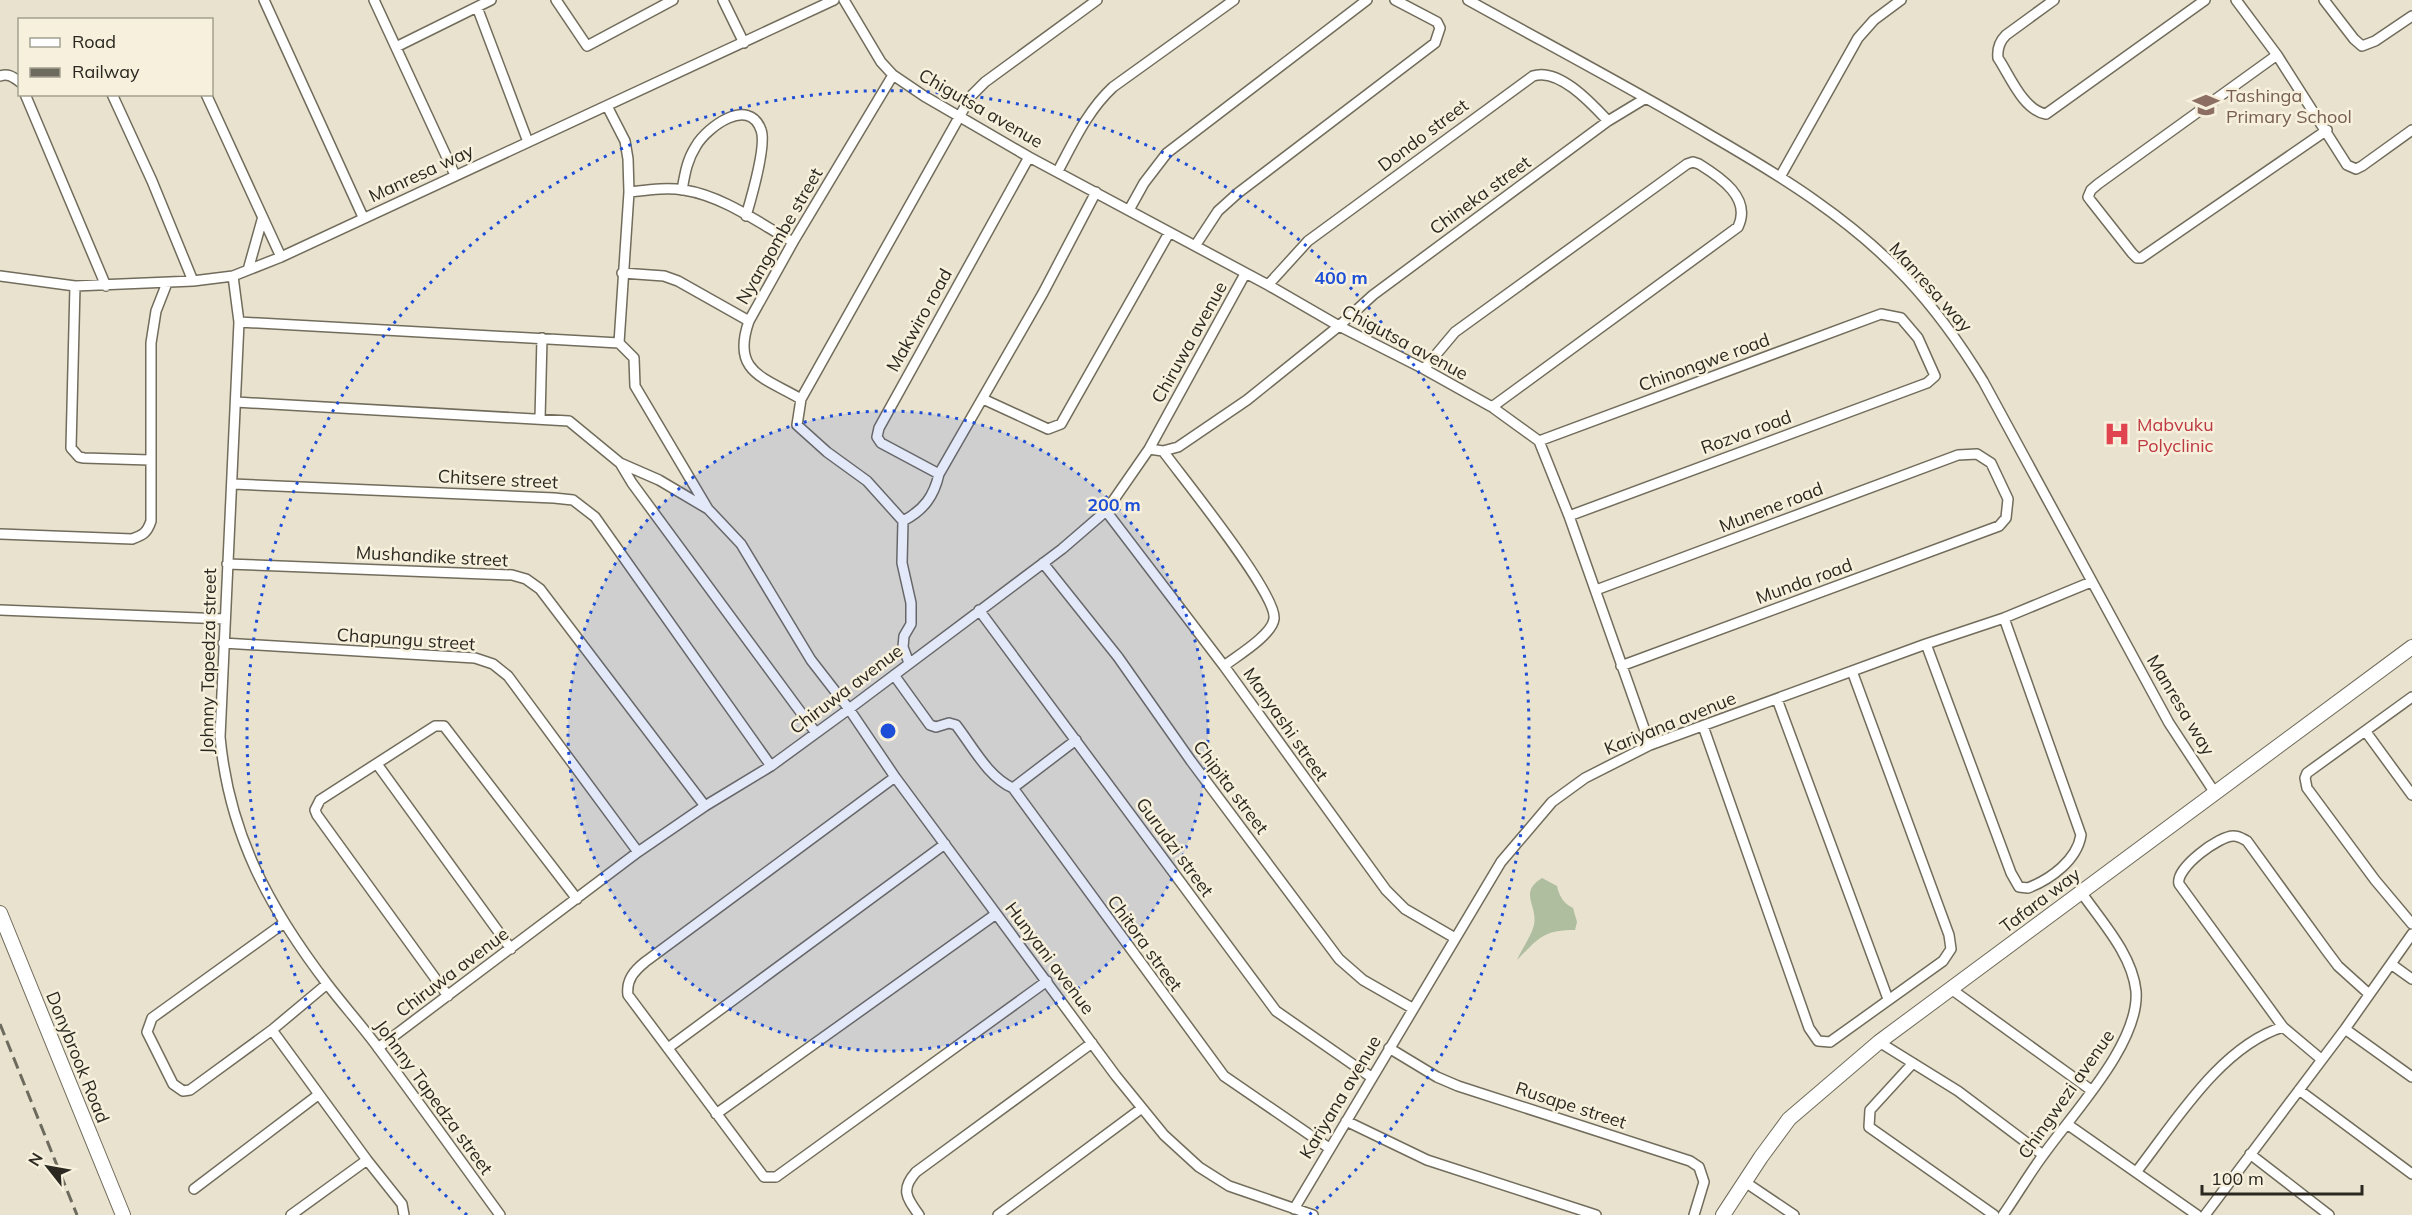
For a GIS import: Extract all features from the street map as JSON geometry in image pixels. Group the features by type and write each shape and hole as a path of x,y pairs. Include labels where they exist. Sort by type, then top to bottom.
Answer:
{"street":[{"path":"264,0 363,218"},
{"path":"374,0 455,175"},
{"path":"396,47 491,0"},
{"path":"556,0 587,46 673,0"},
{"path":"723,0 744,43"},
{"name":"Manresa way","path":"2,277 75,286 106,286 193,281 232,276 281,256 834,0"},
{"name":"Chigutsa avenue","path":"844,0 871,46 893,75 1029,157 1492,407 1539,441"},
{"path":"909,663 903,647 904,636 911,624 911,603 902,563 903,521 867,481 827,452 797,425 801,399 971,96 985,82 1097,0"},
{"path":"1058,171 1089,114 1100,99 1113,87 1234,0"},
{"path":"1129,210 1150,175 1167,153 1367,0"},
{"path":"1195,246 1218,211 1232,197 1435,43 1440,28 1437,22 1395,0"},
{"name":"Manresa way","path":"1468,0 1646,98 1780,177 1818,202 1864,239 1906,278 1931,306 1961,346 1983,381 2169,723 2215,793"},
{"path":"1780,177 1858,38 1874,20 1901,0"},
{"path":"2054,0 2006,35 2001,40 1998,52 1998,58 2025,101 2036,111 2046,114 2205,0"},
{"path":"2236,0 2277,55 2327,130 2345,163 2356,169 2412,130"},
{"path":"2324,0 2362,46 2369,45 2412,16"},
{"path":"477,8 528,142"},
{"path":"2277,55 2098,184 2088,197 2113,230 2140,259 2327,130"},
{"path":"0,76 5,74 18,81"},
{"name":"Nyangombe street","path":"801,399 747,365 743,344 749,321 793,242 893,75"},
{"name":"Dondo street","path":"1268,285 1308,241 1533,76 1548,75 1573,87 1608,121"},
{"path":"26,96 106,286"},
{"path":"113,96 157,192 193,281"},
{"path":"207,96 262,220 281,256"},
{"name":"Chineka street","path":"1163,451 1178,447 1247,400 1339,326 1372,295 1608,121 1646,98"},
{"path":"607,106 627,150 628,192 619,343"},
{"path":"682,190 686,164 697,143 710,129 728,117 743,114 755,120 762,131 759,161 746,216"},
{"name":"Makwiro road","path":"939,474 881,443 877,437 879,428 1029,157"},
{"path":"1424,369 1455,332 1690,163 1699,164 1732,189 1740,206 1740,222 1735,230 1492,407"},
{"path":"628,192 682,190 715,199 793,242"},
{"path":"903,521 923,508 935,491 939,474 1043,293 1096,192"},
{"path":"248,270 262,220"},
{"path":"983,399 1048,429 1061,424 1169,232"},
{"path":"622,273 664,276 678,281 749,321"},
{"name":"Chiruwa avenue","path":"378,1047 638,852 705,806 771,766 849,709 1043,563 1106,511 1149,449 1245,274"},
{"name":"Johnny Tapedza street","path":"232,276 239,322 220,737 230,802 244,848 261,885 284,923 327,984 378,1047 500,1215"},
{"path":"0,288 2,277"},
{"path":"0,534 132,539 145,534 151,521 152,329 166,283"},
{"path":"75,286 71,448 84,458 150,460"},
{"name":"Rozva road","path":"1569,516 1927,383 1934,378 1918,338 1901,318 1881,314"},
{"name":"Chinongwe road","path":"1539,441 1881,314"},
{"path":"239,322 619,343 634,358 635,386 708,509"},
{"path":"540,419 542,338"},
{"path":"236,402 569,421 620,463 659,480 708,509"},
{"path":"1539,441 1569,516 1650,745"},
{"path":"1149,449 1163,451 1243,560 1264,591 1273,612 1274,622 1268,631 1224,666"},
{"name":"Munda road","path":"1621,666 1999,526 2006,518 2008,499 1991,463 1977,454 1958,454"},
{"name":"Munene road","path":"1596,590 1958,454"},
{"path":"620,463 632,483 816,733"},
{"name":"Chitsere street","path":"233,484 573,500 584,506 595,517 771,766"},
{"name":"Hunyani avenue","path":"708,509 741,544 811,660 849,709 996,914 1164,1135 1199,1167 1229,1186 1313,1215"},
{"name":"Manyashi street","path":"1106,511 1224,666 1386,890 1405,909 1455,938"},
{"name":"Chipita street","path":"1043,563 1118,657 1191,761 1339,959 1363,980 1412,1008"},
{"name":"Mushandike street","path":"227,564 512,575 526,579 540,589 574,632 705,806"},
{"name":"Kariyana avenue","path":"1294,1209 1501,861 1544,809 1585,778 1650,745 1926,644 2004,618 2091,582"},
{"path":"0,610 225,619"},
{"name":"Gurudzi street","path":"979,610 1276,1011 1371,1077"},
{"path":"1926,644 2011,873 2019,887 2024,889 2034,886 2072,858 2081,835 2004,618"},
{"name":"Chapungu street","path":"223,643 475,658 493,664 514,684 638,852"},
{"name":"Tafara way","path":"1723,1215 1790,1119 1879,1042 2412,647"},
{"path":"1703,726 1813,1037 1824,1043 1837,1039 1888,999 1943,961 1951,946 1852,671"},
{"name":"Chitora street","path":"894,675 930,725 936,727 949,723 956,725 1002,783 1014,788 1224,1076 1329,1148"},
{"path":"2412,697 2307,773 2306,783 2307,788 2375,880 2412,924"},
{"path":"1777,699 1888,999"},
{"path":"448,996 315,810 320,800 435,726 441,725 448,728 577,900"},
{"path":"2366,732 2412,795"},
{"path":"1014,788 1076,740"},
{"path":"377,765 510,949"},
{"path":"896,777 645,962 631,975 627,992 716,1114 764,1177 770,1178 785,1171 1047,981"},
{"path":"2321,1059 2283,1027 2178,882 2182,868 2227,837 2236,836 2252,846 2273,879 2332,958 2368,994"},
{"path":"668,1048 945,844"},
{"name":"Chingwezi avenue","path":"2003,1215 2043,1155 2119,1051 2134,1014 2136,989 2124,955 2081,892"},
{"name":"Donybrook Road","path":"0,913 123,1215"},
{"path":"716,1114 996,914"},
{"path":"284,923 152,1018 147,1032 173,1084 183,1091 190,1089 272,1030 327,984"},
{"path":"2205,1215 2345,1029 2412,934"},
{"path":"2391,964 2412,979"},
{"path":"1952,989 2091,1090"},
{"path":"2137,1170 2192,1097 2215,1072 2265,1034 2283,1027"},
{"path":"2345,1029 2412,1077"},
{"path":"272,1030 318,1095 402,1204 404,1215"},
{"path":"1879,1042 1958,1091 2043,1155"},
{"path":"919,1215 906,1197 906,1191 916,1172 1092,1043"},
{"name":"Rusape street","path":"1389,1048 1437,1077 1458,1086 1690,1161 1699,1167 1704,1182 1694,1215"},
{"path":"1913,1063 1870,1110 1869,1127 1994,1215"},
{"path":"2299,1090 2412,1174"},
{"path":"194,1189 318,1095"},
{"path":"998,1215 1142,1107"},
{"path":"1347,1121 1427,1160 1596,1215"},
{"path":"2067,1124 2137,1170 2197,1215"},
{"path":"2250,1154 2329,1215"},
{"path":"291,1215 367,1160"},
{"path":"1745,1182 1794,1215"},
{"path":"1774,1215 1780,1206"}],"green space":[{"path":"1542,878 1557,886 1562,899 1573,908 1577,922 1575,930 1564,930 1542,937 1517,960 1534,925 1534,911 1530,900 1531,889"}],"railway":[{"path":"0,1024 77,1215"}],"place":[{"name":"Tashinga Primary School","path":"2206,105"},
{"name":"Mabvuku Polyclinic","path":"2117,434"}]}
